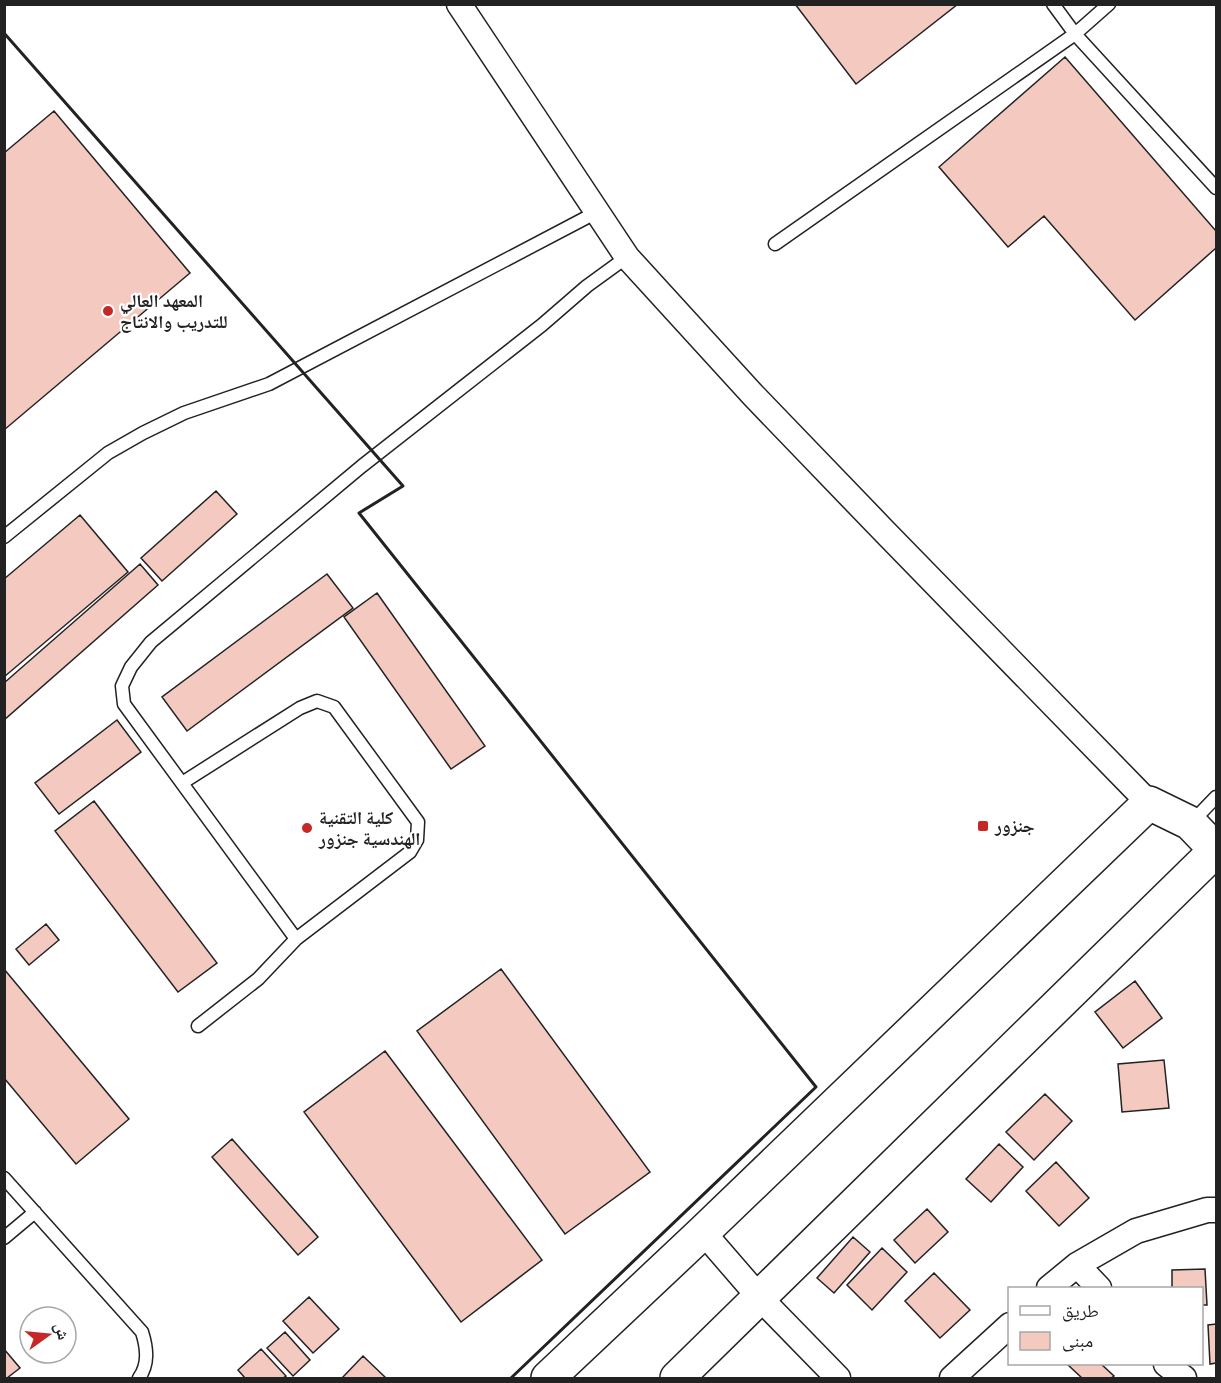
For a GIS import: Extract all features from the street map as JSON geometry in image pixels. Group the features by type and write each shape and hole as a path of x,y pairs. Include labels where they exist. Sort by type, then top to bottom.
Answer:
{"street":[{"path":"459,4 627,257 753,395 1149,803 1190,823 1216,850 677,1378"},
{"path":"548,1378 1149,803"},
{"path":"1050,1287 1077,1265 1136,1231 1207,1210 1216,1210"},
{"path":"703,1232 760,1298 838,1378"},
{"path":"1077,1265 1098,1287"},
{"path":"952,1378 1008,1327"},
{"path":"1167,1365 1184,1378"}],"lane":[{"path":"1053,4 1075,34 1216,188"},
{"path":"775,244 1075,34 1109,4"},
{"path":"4,537 108,453 143,433 184,413 269,384 597,212"},
{"path":"296,939 124,704 122,686 131,667 151,642 362,466 543,325 587,286 627,257"},
{"path":"182,783 300,708 317,701 334,707 418,822 417,840 410,852 296,939 258,979 198,1026"},
{"path":"1190,823 1216,797"},
{"path":"4,1178 142,1332 146,1346 146,1361 139,1378"},
{"path":"4,1238 34,1212"}],"building":[{"path":"795,4 958,4 856,84"},
{"path":"1065,57 1216,231 1216,248 1135,320 1044,216 1008,247 939,167"},
{"path":"54,111 190,273 4,430 4,153"},
{"path":"216,491 237,514 162,581 141,558"},
{"path":"80,515 128,572 4,677 4,579"},
{"path":"140,564 158,585 4,720 4,683"},
{"path":"327,574 353,608 187,731 162,697"},
{"path":"377,593 485,746 451,769 344,617"},
{"path":"117,720 141,752 59,814 35,783"},
{"path":"94,801 217,963 178,992 55,831"},
{"path":"46,924 59,940 29,965 16,949"},
{"path":"4,969 129,1119 76,1164 4,1078"},
{"path":"501,969 650,1172 565,1234 417,1031"},
{"path":"1135,981 1162,1018 1123,1048 1095,1012"},
{"path":"385,1051 542,1260 461,1322 304,1112"},
{"path":"1164,1060 1169,1108 1122,1112 1118,1064"},
{"path":"1045,1094 1072,1121 1034,1160 1006,1132"},
{"path":"232,1139 318,1237 298,1255 212,1157"},
{"path":"999,1144 1023,1167 991,1202 966,1179"},
{"path":"1056,1162 1089,1198 1059,1226 1026,1191"},
{"path":"927,1209 948,1232 915,1263 894,1240"},
{"path":"853,1237 870,1252 834,1293 817,1278"},
{"path":"882,1248 907,1272 872,1310 847,1285"},
{"path":"1205,1269 1207,1305 1203,1305 1203,1287 1172,1287 1172,1270"},
{"path":"934,1273 970,1310 940,1338 905,1301"},
{"path":"309,1297 339,1329 313,1353 283,1321"},
{"path":"1216,1324 1216,1363 1210,1364 1208,1325"},
{"path":"285,1332 310,1360 293,1376 267,1348"},
{"path":"4,1349 20,1368 7,1378 4,1378"},
{"path":"261,1349 286,1376 283,1378 245,1378 238,1370"},
{"path":"363,1356 386,1378 342,1378"},
{"path":"1068,1365 1102,1365 1114,1376 1111,1378 1082,1378"}],"wall":[{"path":"4,33 403,486 359,513 816,1087 511,1378"}],"place":[{"name":"المعهد العالي للتدريب والانتاج","path":"108,311"},
{"name":"جنزور","path":"983,826"},
{"name":"كلية التقنية الهندسية جنزور","path":"307,828"}]}
